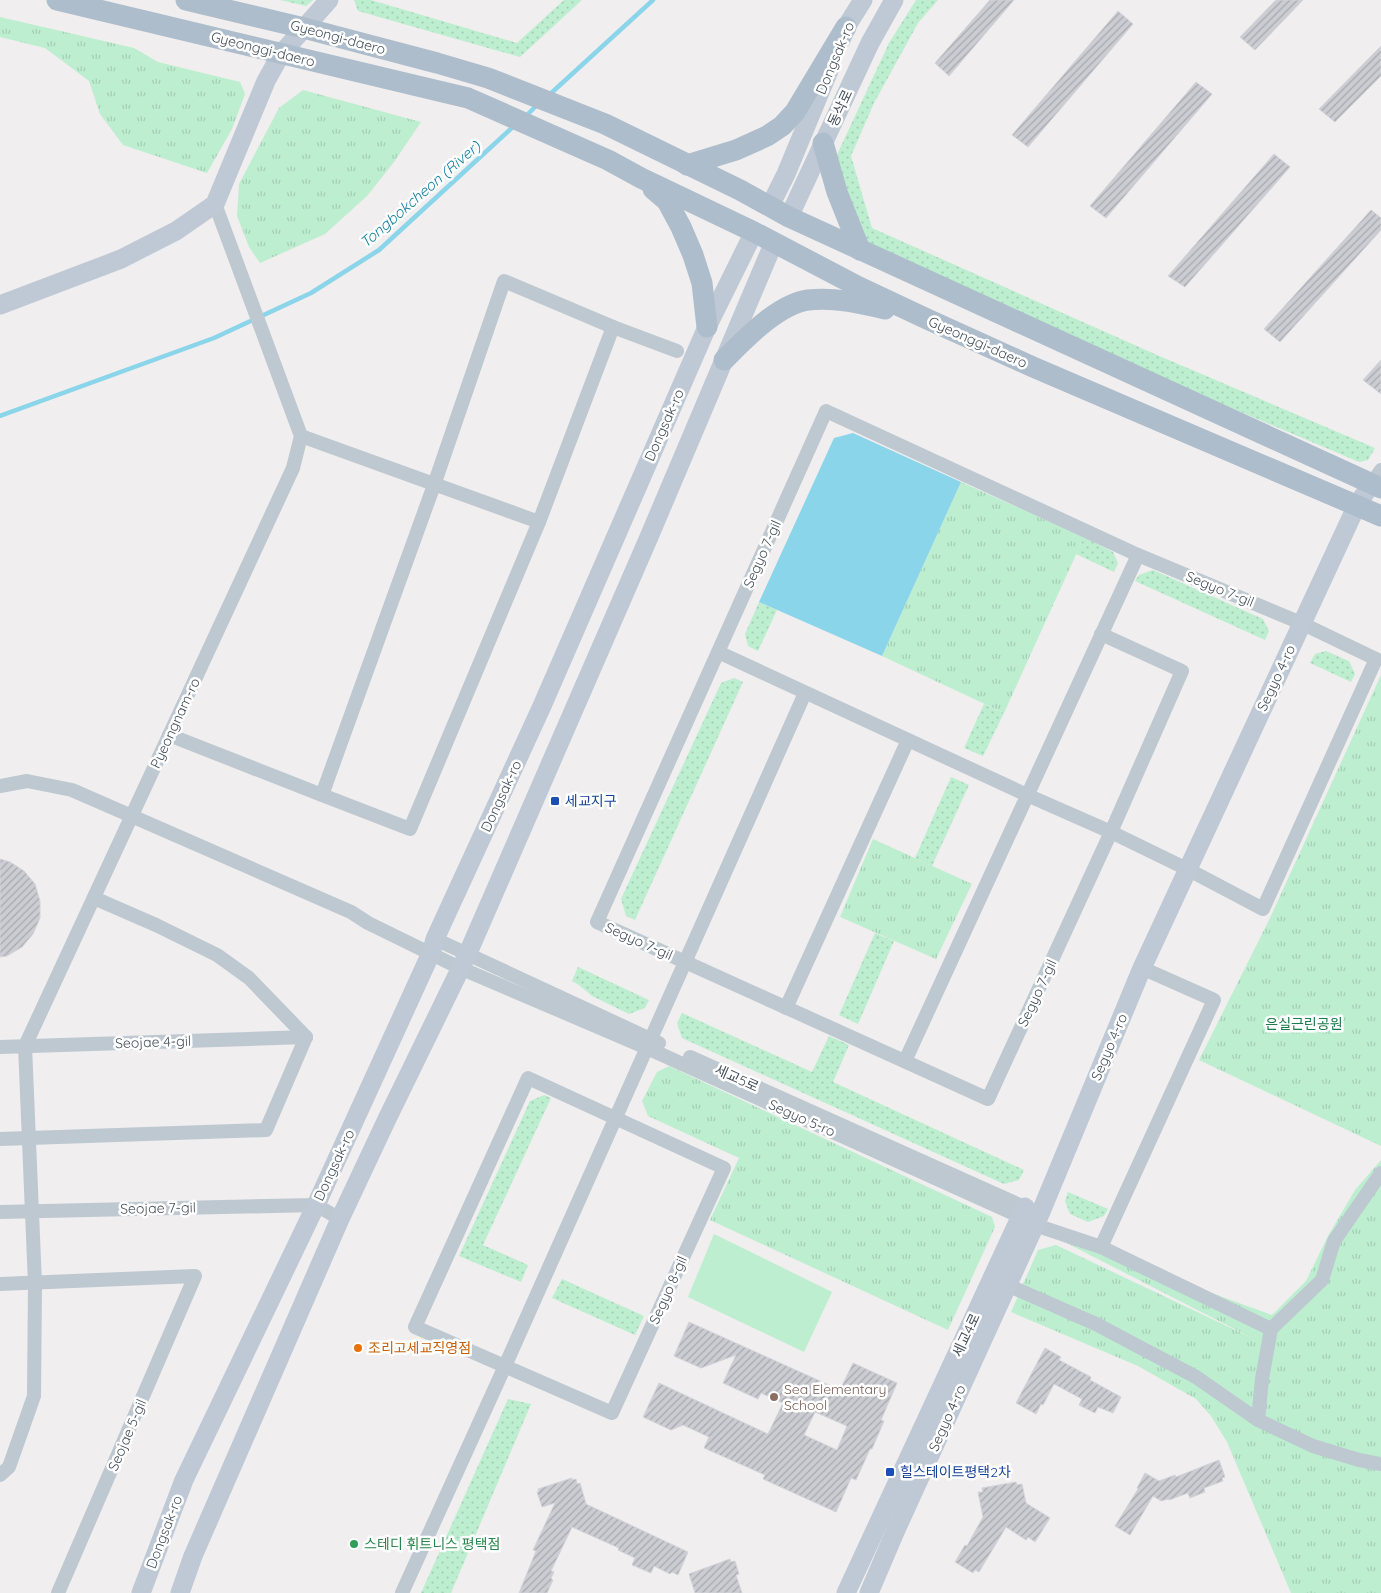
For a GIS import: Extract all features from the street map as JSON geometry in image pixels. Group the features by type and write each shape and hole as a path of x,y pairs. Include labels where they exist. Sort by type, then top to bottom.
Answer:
{"main road":[{"name":"Gyeonggi-daero","path":"57,0 468,98 608,160 774,242 859,287 927,319 1033,367 1381,516"},
{"name":"Gyeongi-daero","path":"186,0 304,28 488,78 605,124 687,165"},
{"path":"0,305 121,259 176,231 215,204 266,81 281,54 329,0"},
{"name":"Dongsak-ro","path":"141,1593 184,1480 316,1205 542,706 707,327 754,232 786,174 846,26 863,0"},
{"name":"동삭로","path":"789,217 870,43 894,0"},
{"path":"687,165 736,150 767,136 782,126 795,112 846,26"},
{"path":"823,143 837,192 860,250"},
{"path":"687,165 789,217 860,250 1378,480"},
{"path":"642,178 666,201 682,227 702,283 707,327"},
{"path":"774,242 789,217"},
{"name":"Dongsak-ro","path":"180,1593 194,1556 340,1219 464,961 650,537 774,242"},
{"path":"724,360 756,328 786,308 806,300 828,299 858,302 927,319"},
{"name":"Segyo 4-ro","path":"870,1593 895,1532 1007,1284 1030,1216 1142,968 1357,505 1378,480"},
{"name":"세교4로","path":"846,1593 1030,1216"}],"street":[{"path":"215,204 301,436 539,522"},
{"path":"322,795 434,485 504,281 677,351"},
{"path":"169,735 410,829 539,522 613,326"},
{"name":"Segyo 7-gil","path":"1101,634 1182,671 1111,832 988,1099 597,922 826,410 1138,555 1302,622 1378,660"},
{"name":"Pyeongnam-ro","path":"25,1046 293,468 301,436"},
{"path":"905,1062 1138,555"},
{"path":"718,652 805,694 1111,832 1263,909 1378,660"},
{"name":"Segyo 7-gil","path":"649,1044 805,694"},
{"path":"786,1008 908,740"},
{"path":"0,786 27,781 72,790 351,912 368,923 433,946 464,961"},
{"path":"0,1139 266,1130 306,1037 249,978 217,956 156,925 94,898"},
{"name":"Segyo 5-ro","path":"464,961 1101,1247 1271,1329"},
{"path":"1101,1247 1214,1000 1142,968"},
{"name":"Seojae 4-gil","path":"0,1047 306,1037"},
{"path":"402,1593 649,1044"},
{"path":"0,1475 9,1466 34,1396 35,1284 25,1046"},
{"name":"Segyo 8-gil","path":"528,1078 615,1119 724,1168 612,1413 416,1327 528,1078"},
{"path":"1258,1420 1262,1379 1271,1329 1322,1280 1334,1241 1381,1173"},
{"path":"316,1205 340,1219"},
{"name":"Seojae 7-gil","path":"0,1212 316,1205"},
{"name":"Seojae 5-gil","path":"35,1284 194,1276 58,1593"},
{"path":"0,1284 35,1284"},
{"path":"1007,1284 1096,1324 1196,1377 1258,1420 1313,1446 1359,1460 1381,1464"}],"green space":[{"path":"280,0 313,0 306,6"},
{"path":"354,0 371,0 517,43 564,0 582,0 520,57 358,11"},
{"path":"916,0 938,0 918,23 874,103 851,156 872,228 1157,355 1375,448 1368,460 1359,462 1118,360 864,241 835,159 889,43"},
{"path":"0,17 134,48 158,62 240,82 245,94 232,129 207,173 123,145 100,114 89,81 45,48 0,37"},
{"path":"303,90 421,122 394,162 367,196 325,234 260,263 249,247 237,216 239,184 279,108"},
{"path":"961,482 1084,537 1004,713 882,656"},
{"path":"1084,537 1113,552 1118,563 1114,572 1076,554"},
{"path":"1153,570 1263,619 1269,631 1265,640 1135,581 1139,575"},
{"path":"759,602 777,610 758,651 748,646 745,634"},
{"path":"1326,651 1349,661 1355,674 1351,682 1310,663 1315,654"},
{"name":"은실근린공원","path":"1381,675 1381,1146 1199,1060 1270,918"},
{"path":"734,678 743,682 635,920 626,916 621,899 721,683"},
{"path":"984,704 1004,713 983,756 964,748"},
{"path":"951,777 969,785 932,866 915,858"},
{"path":"873,839 972,884 936,959 840,917"},
{"path":"875,933 894,941 858,1024 839,1015"},
{"path":"578,967 649,1000 645,1008 629,1014 592,996 572,981"},
{"path":"682,1013 812,1072 829,1036 849,1045 833,1082 1024,1170 1019,1180 1004,1184 682,1038 677,1023"},
{"path":"669,1066 992,1217 995,1227 948,1330 710,1220 739,1158 648,1116 642,1101 657,1072"},
{"path":"544,1095 551,1098 483,1245 528,1265 521,1282 459,1256 530,1101"},
{"path":"1381,1160 1381,1593 1291,1593 1227,1442 1211,1416 1196,1399 1138,1366 1011,1312 1038,1250 1056,1245 1252,1338 1049,1234 1272,1315 1306,1281 1328,1236 1355,1190"},
{"path":"1068,1192 1108,1209 1104,1216 1088,1222 1070,1214 1065,1201"},
{"path":"714,1234 832,1292 804,1352 688,1297"},
{"path":"562,1279 644,1316 635,1335 552,1298"},
{"path":"508,1399 531,1404 451,1593 421,1593"}],"water":[{"path":"853,433 961,482 882,656 759,602 834,438"}],"building":[{"path":"990,0 1014,0 949,76 935,63"},
{"path":"1276,0 1303,0 1255,50 1240,37"},
{"path":"1118,11 1133,24 1028,147 1012,135"},
{"path":"1381,46 1381,76 1335,122 1319,109"},
{"path":"1196,82 1212,94 1106,218 1090,206"},
{"path":"1274,154 1290,167 1185,287 1168,276"},
{"path":"1371,210 1381,218 1381,230 1280,342 1264,329"},
{"path":"1381,360 1381,394 1363,380"},
{"path":"0,859 10,862 24,871 35,884 40,901 40,918 33,934 22,947 7,956 0,957"},
{"path":"689,1322 840,1390 853,1363 897,1383 881,1420 884,1421 872,1449 870,1449 856,1480 851,1478 836,1512 763,1479 765,1475 704,1448 709,1437 683,1425 671,1430 643,1417 659,1383 768,1434 783,1403 761,1393 758,1399 723,1383 736,1355 701,1368 674,1356","holes":["815,1412 847,1426 837,1450 804,1435"]},
{"path":"1045,1348 1061,1357 1059,1360 1091,1377 1090,1380 1121,1397 1113,1413 1098,1407 1095,1413 1079,1405 1082,1399 1054,1384 1036,1414 1016,1403"},
{"path":"1219,1460 1225,1477 1222,1478 1223,1481 1204,1488 1205,1492 1190,1498 1188,1493 1161,1501 1153,1496 1130,1535 1115,1526 1138,1489 1145,1473 1159,1481 1175,1475 1176,1477"},
{"path":"572,1478 572,1480 576,1479 577,1484 580,1483 586,1504 688,1552 678,1575 672,1572 670,1574 654,1566 651,1573 632,1565 635,1558 618,1550 619,1548 572,1527 551,1571 554,1572 551,1578 553,1580 547,1593 519,1593 536,1551 533,1550 555,1503 542,1507 537,1492 539,1491 538,1489"},
{"path":"1016,1482 1017,1485 1022,1484 1026,1503 1050,1518 1035,1542 1028,1537 1026,1540 1006,1527 979,1572 975,1570 973,1573 955,1562 965,1545 967,1546 983,1517 978,1492 983,1492 982,1488"},
{"path":"730,1559 731,1562 735,1561 739,1574 736,1575 742,1593 695,1593 689,1574"}],"waterway":[{"name":"Tongbokcheon (River)","path":"548,96 653,0"},
{"name":"Tongbokcheon (River)","path":"526,116 538,104"},
{"name":"Tongbokcheon (River)","path":"0,416 214,338 311,293 379,250 514,126"}],"place":[{"name":"세교지구","path":"555,801"},
{"name":"조리고세교직영점","path":"358,1348"},
{"name":"Sea Elementary School","path":"774,1397"},
{"name":"힐스테이트평택2차","path":"890,1472"},
{"name":"스테디 휘트니스 평택점","path":"354,1544"}]}
